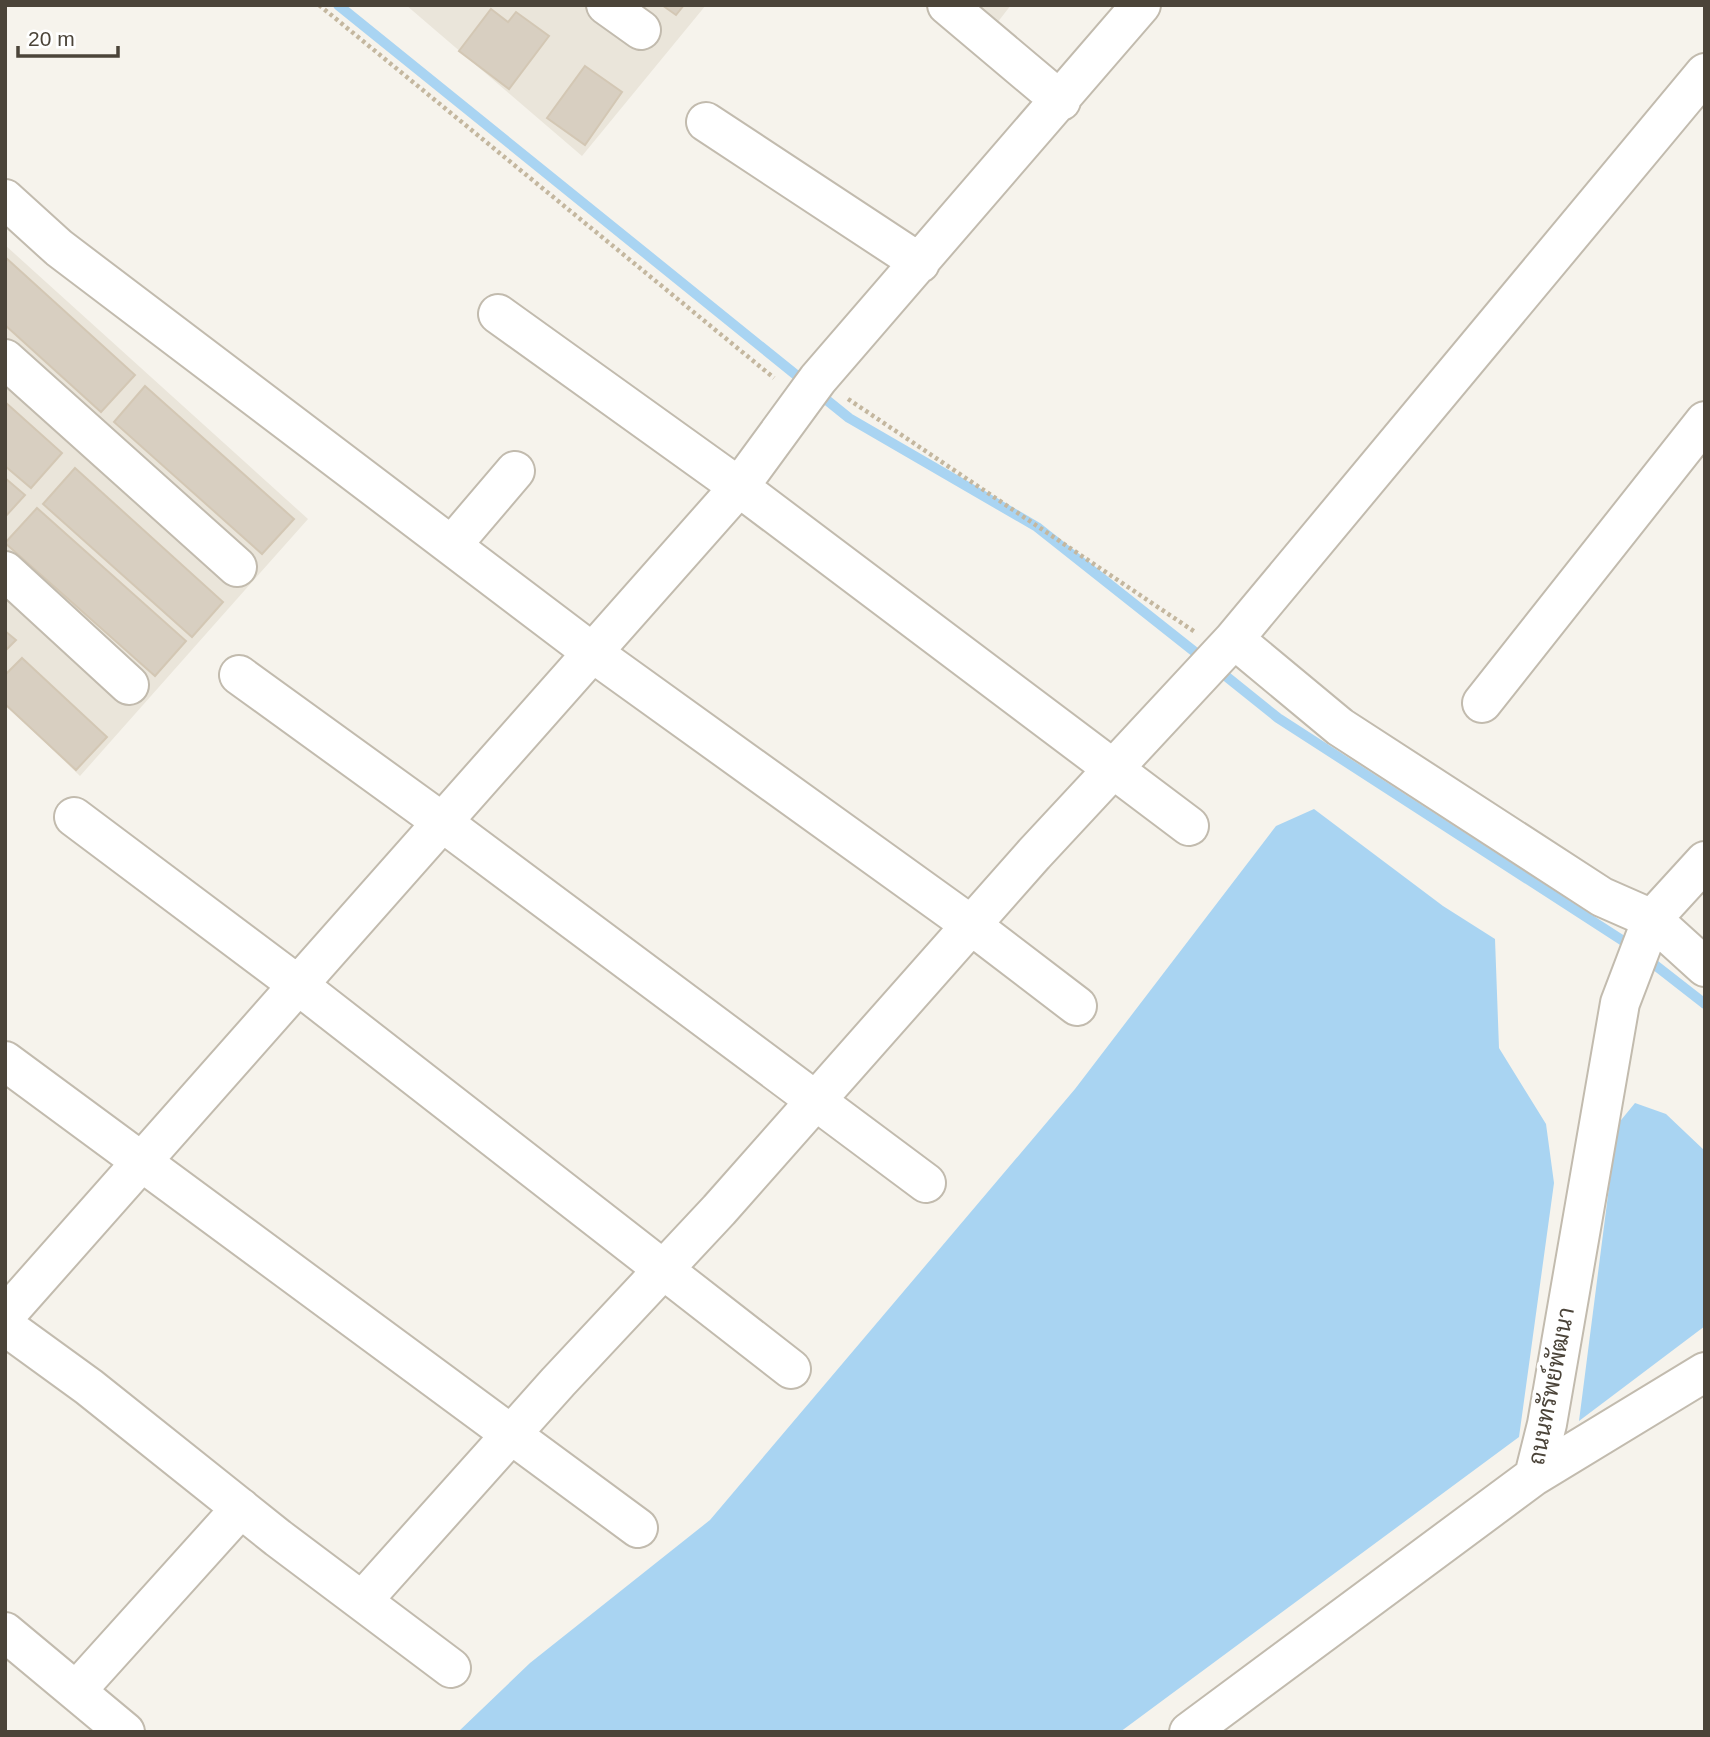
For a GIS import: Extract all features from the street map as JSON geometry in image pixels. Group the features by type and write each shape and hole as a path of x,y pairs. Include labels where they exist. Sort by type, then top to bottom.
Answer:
{"street":[{"path":"606,5 641,30"},
{"path":"947,5 1061,101"},
{"path":"5,1316 739,487 810,390 1141,5"},
{"path":"362,1601 1218,655 1705,73"},
{"path":"706,122 920,263"},
{"path":"5,199 59,248 593,653 971,925 1077,1006"},
{"path":"498,314 739,487 1189,825"},
{"path":"5,359 237,568"},
{"path":"1482,703 1705,421"},
{"path":"452,545 515,471"},
{"path":"5,571 129,685"},
{"path":"1218,655 1340,727 1602,897 1652,919 1705,967"},
{"path":"239,675 442,822 926,1183"},
{"path":"74,817 298,985 791,1369"},
{"path":"1652,919 1705,861"},
{"name":"ถนนทรัพย์พัฒนา","path":"1189,1732 1534,1476 1547,1424 1620,1003 1652,919"},
{"path":"5,1061 143,1160 638,1528"},
{"path":"5,1326 89,1387 241,1508 451,1668"},
{"path":"1534,1476 1705,1372"},
{"path":"76,1691 241,1508"},
{"path":"5,1632 125,1732"}],"path":[{"path":"319,5 810,390 1218,655"}],"shaded area":[{"path":"406,5 706,5 582,156"},
{"path":"975,5 1011,5 997,23"},
{"path":"5,245 308,519 80,776 5,704"}],"water":[{"path":"1314,809 1443,906 1495,939 1499,1048 1546,1124 1554,1183 1519,1437 1120,1732 458,1732 530,1663 710,1520 1075,1089 1276,826"},
{"path":"1635,1103 1666,1114 1705,1151 1705,1326 1579,1421 1617,1125"}],"building":[{"path":"662,5 684,5 676,15"},
{"path":"491,9 508,22 516,12 549,36 509,89 459,51"},
{"path":"585,66 622,92 585,145 547,118"},
{"path":"5,257 135,375 101,412 5,325"},
{"path":"145,386 294,519 262,554 114,422"},
{"path":"5,402 62,453 31,488 5,466"},
{"path":"75,468 223,602 192,637 43,504"},
{"path":"5,478 25,495 5,517"},
{"path":"37,508 186,641 155,676 5,543"},
{"path":"5,631 16,640 5,651"},
{"path":"22,658 107,737 76,770 5,704 5,675"}],"waterway":[{"path":"338,5 806,383"},
{"path":"818,393 849,418 1037,527 1205,660"},
{"path":"1217,669 1278,718 1631,946"},
{"path":"1646,958 1705,1004"}]}
